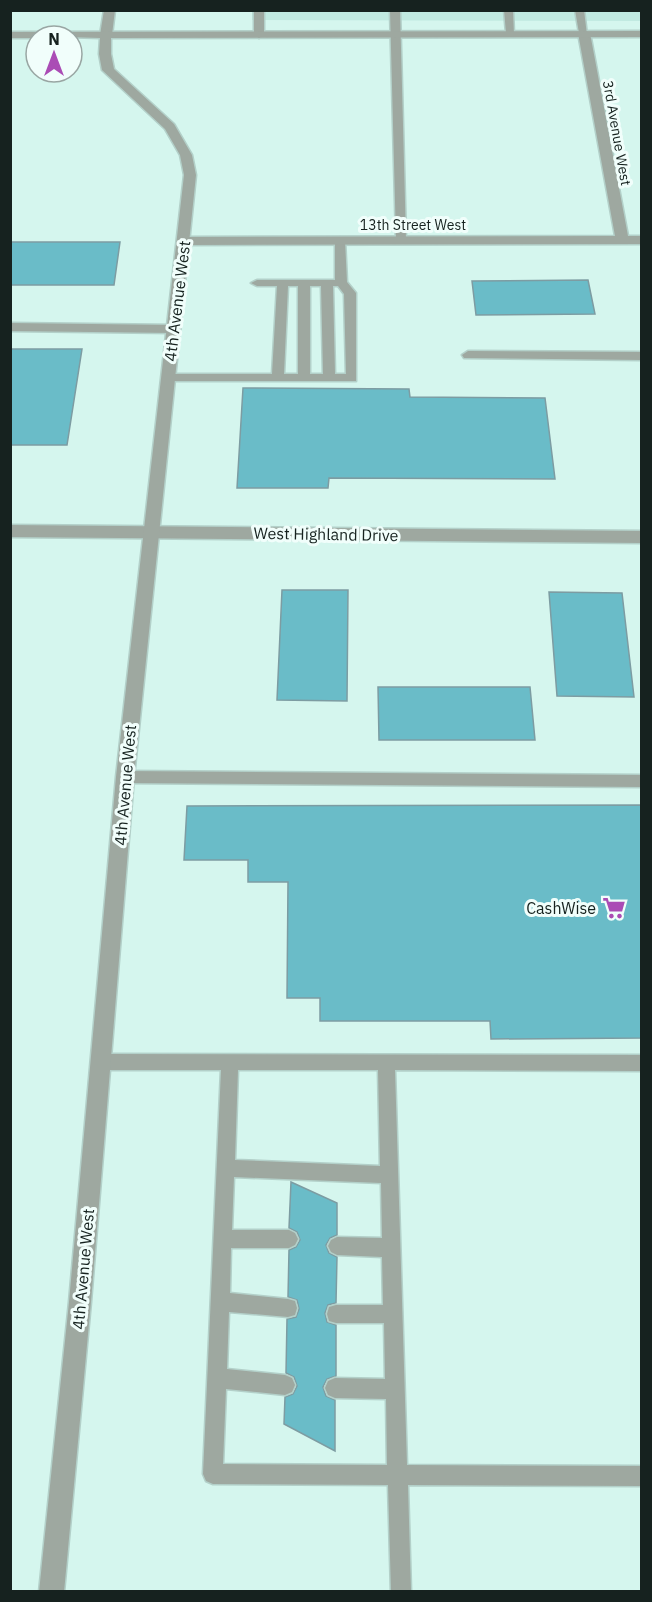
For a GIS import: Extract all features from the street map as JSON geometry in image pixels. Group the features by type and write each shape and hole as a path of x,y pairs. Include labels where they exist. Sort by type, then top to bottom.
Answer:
{"street":[{"name":"4th Avenue West","path":"51,1592 101,1062 125,777 190,175 186,155 170,127 108,70 105,54 110,10"},
{"name":"3rd Avenue West","path":"584,33 622,239"},
{"path":"10,35 642,34"},
{"name":"13th Street West","path":"184,241 642,240"},
{"name":"West Highland Drive","path":"10,531 642,537"}],"lane":[{"path":"259,10 259,35"},
{"path":"579,10 584,33"},
{"path":"395,11 401,240"},
{"path":"508,13 511,33"},
{"path":"168,378 352,378 350,293 341,283 340,240"},
{"path":"257,283 341,283"},
{"path":"278,378 283,283"},
{"path":"304,283 304,378"},
{"path":"327,283 329,378"},
{"path":"10,327 174,329"},
{"path":"468,355 642,356"},
{"path":"125,777 642,781"},
{"path":"101,1062 642,1063"},
{"path":"230,1062 213,1473 642,1476"},
{"path":"386,1062 401,1592"},
{"path":"225,1168 390,1175"},
{"path":"223,1239 289,1239"},
{"path":"337,1246 392,1248"},
{"path":"220,1302 288,1308"},
{"path":"336,1314 394,1314"},
{"path":"217,1378 285,1385"},
{"path":"335,1388 396,1389"}],"shaded area":[{"path":"252,10 642,11 641,21 252,20"}],"building":[{"path":"10,242 120,242 114,285 10,285"},
{"path":"588,280 595,314 476,315 472,281"},
{"path":"10,349 82,349 67,445 10,445"},
{"path":"243,388 409,389 410,397 545,398 555,479 329,478 328,488 237,488"},
{"path":"282,590 348,590 347,701 277,700"},
{"path":"549,592 622,593 634,697 557,696"},
{"path":"378,687 530,687 535,740 379,740"},
{"path":"642,805 642,1038 491,1039 490,1021 320,1021 320,998 287,998 288,882 248,882 248,860 184,860 187,806"},
{"path":"291,1182 337,1203 337,1235 330,1238 326,1245 329,1253 337,1257 336,1303 328,1305 325,1313 327,1322 336,1325 336,1376 327,1379 323,1387 326,1396 335,1400 335,1451 284,1424 285,1397 293,1394 297,1386 294,1377 286,1373 287,1319 296,1317 299,1309 297,1300 288,1297 289,1250 296,1247 300,1240 297,1232 289,1228"}],"place":[{"name":"CashWise","path":"614,908"}]}
